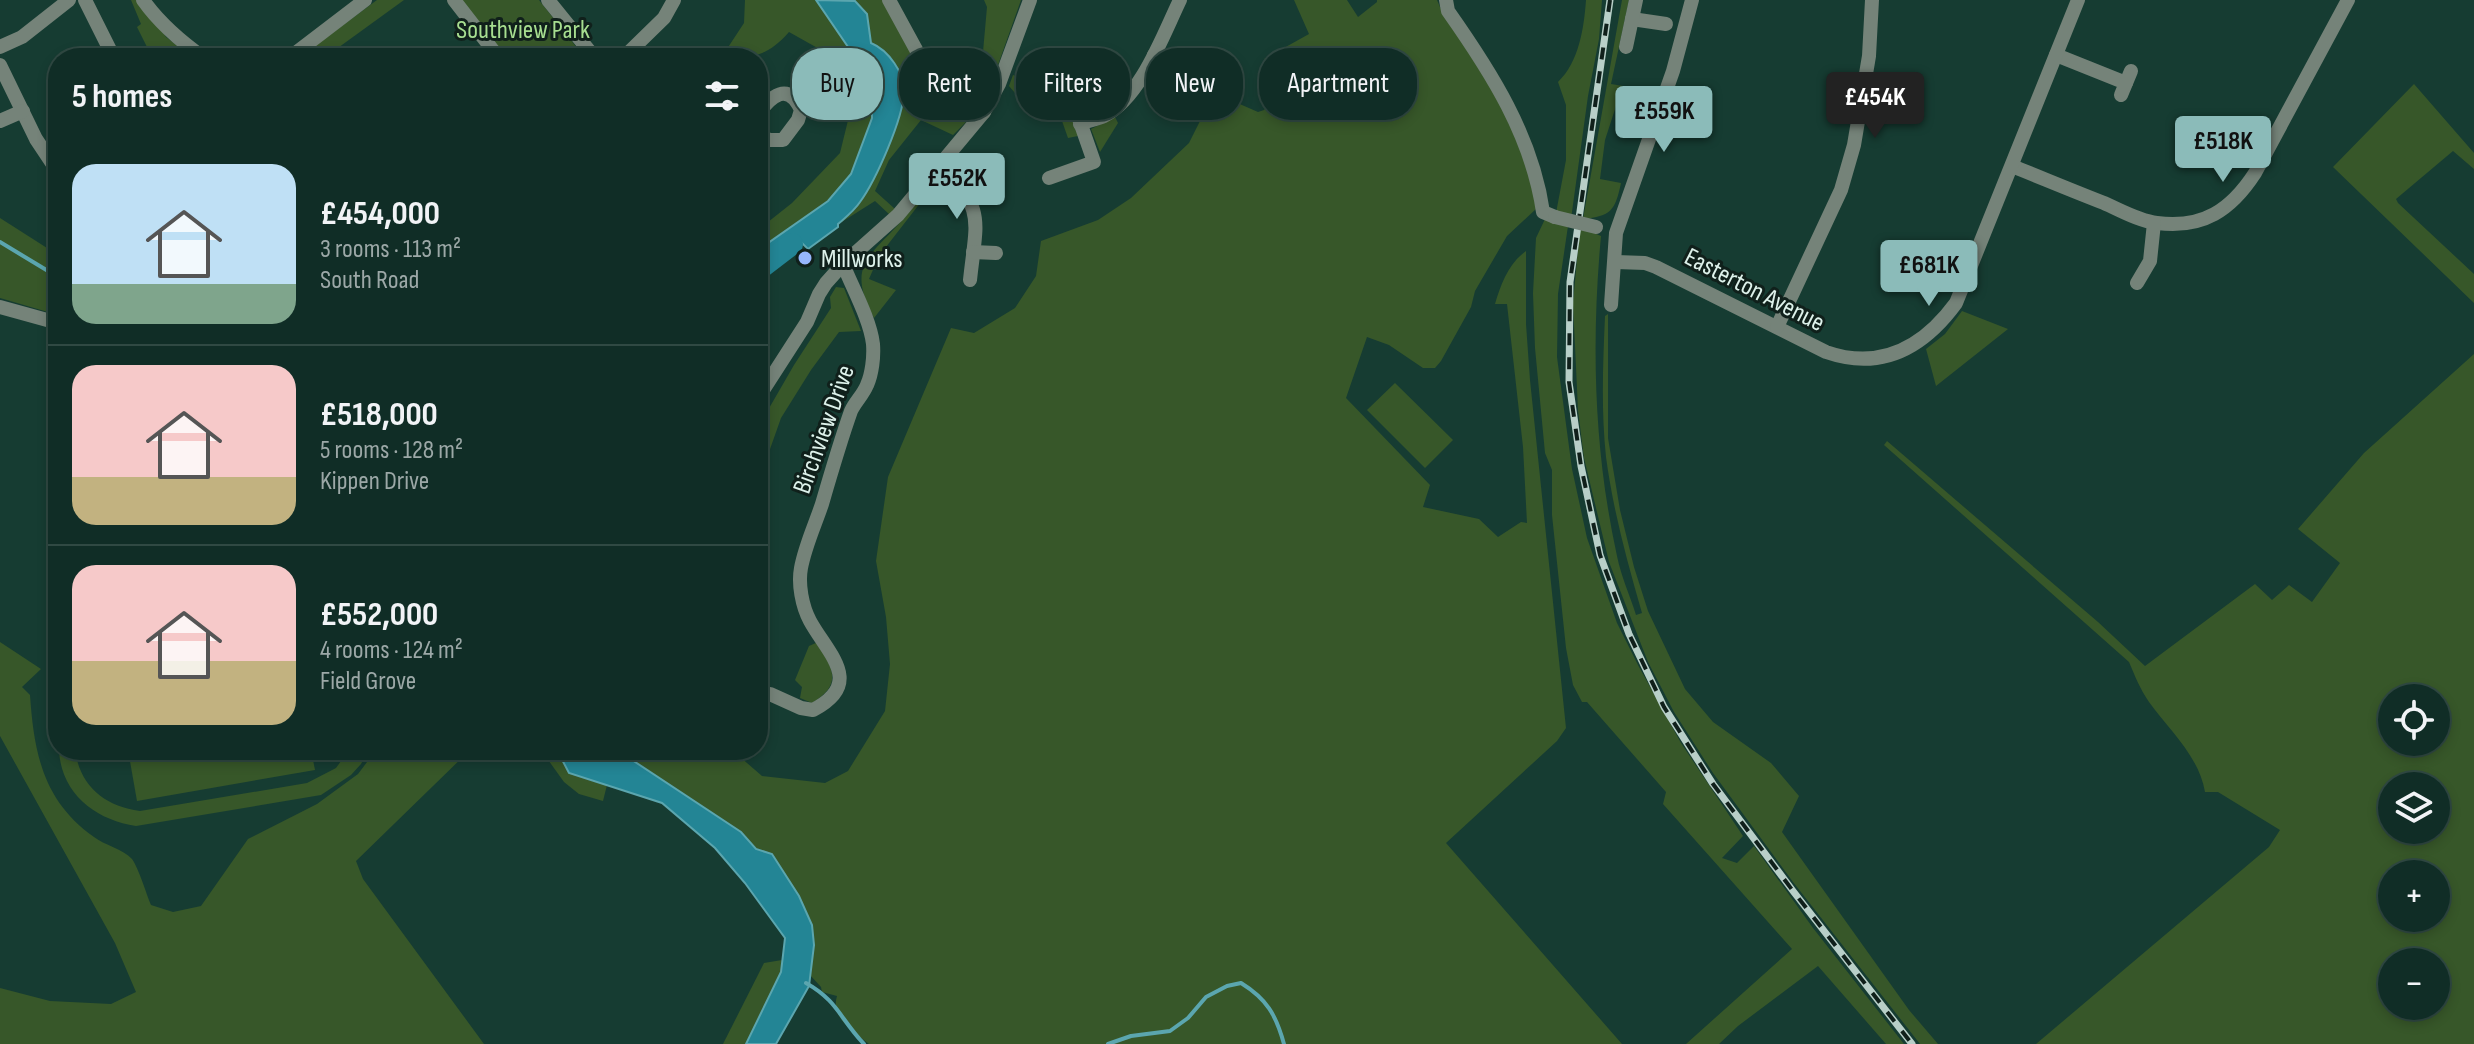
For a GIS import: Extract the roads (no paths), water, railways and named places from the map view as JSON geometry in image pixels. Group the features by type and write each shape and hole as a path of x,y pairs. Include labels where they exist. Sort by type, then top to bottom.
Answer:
{"street":[{"path":"0,47 22,37 69,0"},
{"path":"85,0 109,48"},
{"path":"143,0 156,19 190,48"},
{"path":"303,48 365,0"},
{"path":"454,0 491,48"},
{"path":"548,0 587,48"},
{"path":"633,48 664,18 674,0"},
{"path":"889,0 915,48"},
{"path":"1000,81 1030,0"},
{"path":"1157,48 1180,0"},
{"path":"1446,0 1448,11 1488,69 1522,136 1549,215 1616,233"},
{"path":"1626,47 1636,0"},
{"path":"1611,305 1616,233 1673,71 1692,0"},
{"path":"1777,327 1841,190 1854,145 1869,56 1872,0"},
{"name":"Easterton Avenue","path":"1616,262 1645,263 1656,267 1843,358 1878,358 1922,341 1947,317 1956,303 2078,0"},
{"path":"2012,166 2154,223 2203,220 2220,212 2238,197 2255,173 2348,0"},
{"path":"1632,19 1666,24"},
{"path":"2056,55 2126,83"},
{"path":"0,65 48,157"},
{"path":"1080,124 1104,116 1118,107 1146,68"},
{"path":"768,101 773,95 791,97 801,110 798,120 783,140 768,140"},
{"path":"0,121 23,111"},
{"path":"768,382 807,322 819,294 843,264 898,215 977,120"},
{"path":"1049,178 1094,162 1079,120"},
{"path":"940,163 963,188 976,216 970,280"},
{"path":"2137,283 2150,261 2154,223"},
{"path":"973,252 996,253"},
{"name":"Birchview Drive","path":"770,694 813,710 831,697 840,682 835,658 810,620 800,581 801,568 852,407 867,385 872,366 873,343 843,264"},
{"path":"0,307 48,320"},
{"path":"789,703 796,687"}],"water":[{"path":"816,0 855,1 867,14 871,43 879,48 849,48"},
{"path":"883,52 899,72 899,115 881,165 858,205 838,227 808,249 801,242 772,267 768,262 768,243 828,201 851,174 871,120 883,120"},
{"path":"562,760 632,760 741,832 756,849 772,854 799,896 812,925 814,945 809,986 776,1044 746,1044 781,972 785,938 745,883 715,848 662,803 569,773"}],"waterway":[{"path":"0,242 48,271"},
{"path":"768,262 792,244"},
{"path":"806,983 832,1004 864,1044"},
{"path":"1108,1044 1131,1036 1170,1031 1188,1018 1206,997 1227,986 1241,983 1258,995 1269,1009 1284,1044"}],"railway":[{"path":"1610,0 1570,282 1569,382 1581,466 1600,555 1629,634 1664,707 1713,784 1912,1044"}],"place":[{"name":"Millworks","path":"805,258"}],"park label":[{"name":"Southview Park","path":"523,29"}]}
